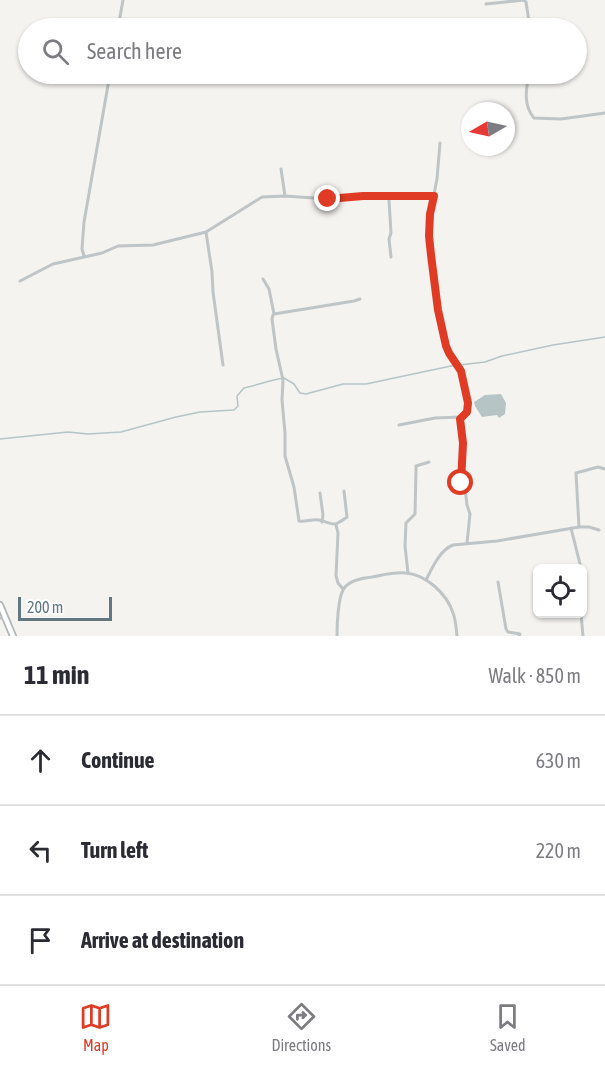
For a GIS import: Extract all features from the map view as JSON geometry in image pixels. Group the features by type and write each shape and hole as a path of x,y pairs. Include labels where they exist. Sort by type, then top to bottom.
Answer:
{"main road":[{"path":"0,605 12,636"},
{"path":"0,611 1,618 12,636"}],"street":[{"path":"120,18 123,0"},
{"path":"486,4 524,0 528,18"},
{"path":"84,256 82,249 84,222 108,84"},
{"path":"528,84 528,111 534,118 561,119 605,113"},
{"path":"399,425 435,418 461,417 467,412 468,403 461,371 446,346 438,310 429,236 440,143"},
{"path":"280,169 285,196"},
{"path":"20,281 53,264 118,246 153,244 206,232 262,197 328,199 363,196 434,196"},
{"path":"390,196 391,257"},
{"path":"206,232 223,365"},
{"path":"263,279 269,289 274,314 273,328 283,380 285,456 294,487 299,521 318,520 336,525 347,517 344,491"},
{"path":"274,314 360,299"},
{"path":"461,417 463,443 461,483 465,489 470,514 467,543"},
{"path":"408,573 405,546 406,523 415,514 416,470 417,466 429,462"},
{"path":"579,527 576,473 598,466 605,469"},
{"path":"320,493 322,522"},
{"path":"336,525 338,533 336,576 343,589"},
{"path":"426,580 447,547 453,545 496,541 579,527 599,530"},
{"path":"571,528 580,564"},
{"path":"337,636 338,613 343,589 359,579 408,573 426,580 439,590 453,611 457,636"},
{"path":"498,582 506,629 508,632 520,634 519,636"},
{"path":"581,618 583,636"}],"shaded area":[{"path":"501,394 506,403 505,414 499,418 497,415 482,417 474,402 485,395"}],"waterway":[{"path":"0,439 68,432 88,434 121,432 200,412 234,410 238,406 237,396 244,388 284,378 294,384 300,393 306,394 343,384 366,384 451,366 485,362 553,345 605,337"}],"route":[{"path":"328,199 363,196 434,196 429,236 438,310 446,346 461,371 468,403 467,412 460,419 463,443 461,483"}]}
